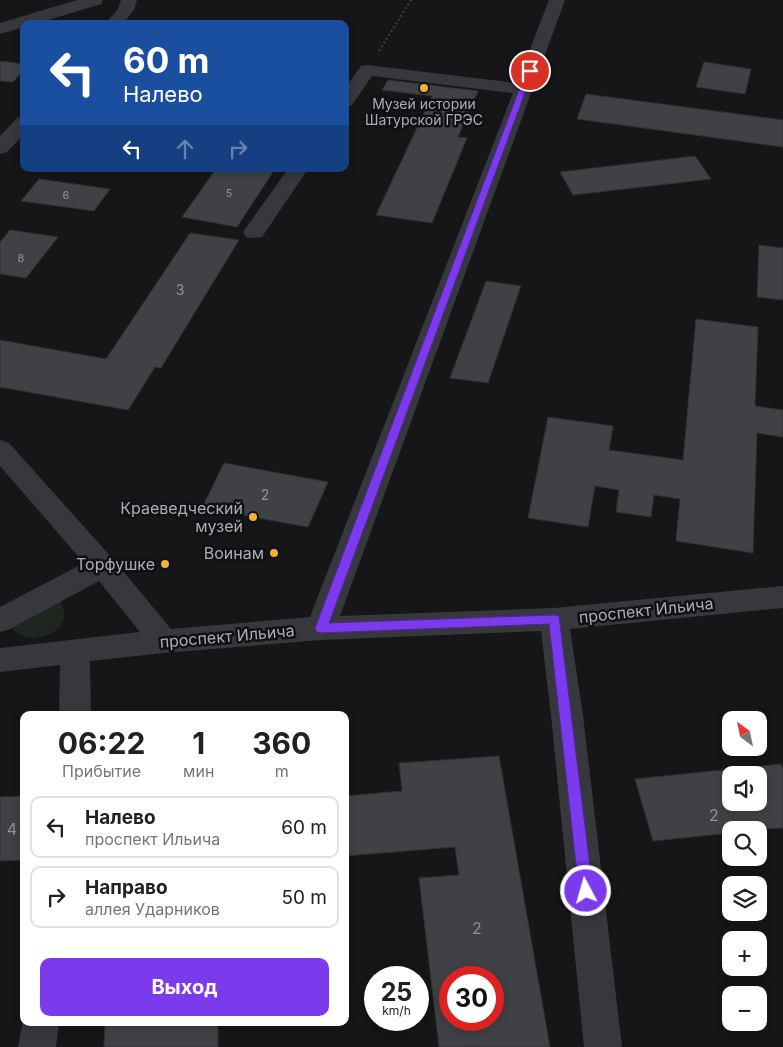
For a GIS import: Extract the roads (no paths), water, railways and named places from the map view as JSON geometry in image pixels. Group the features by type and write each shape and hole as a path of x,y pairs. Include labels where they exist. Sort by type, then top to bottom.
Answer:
{"street":[{"path":"29,20 95,0"},
{"path":"117,20 126,10 129,0"},
{"path":"321,628 557,0"},
{"path":"0,29 20,23"},
{"path":"349,95 367,70 523,89"},
{"path":"0,148 20,126"},
{"path":"254,232 296,172"},
{"path":"0,450 103,566 164,641"},
{"path":"0,621 103,566"},
{"name":"проспект Ильича","path":"0,660 164,641 321,628 554,619 783,597"},
{"path":"554,619 568,725 603,1047"},
{"path":"75,652 75,711"},
{"path":"37,1047 40,1026"}],"place":[{"name":"Музей истории Шатурской ГРЭС","path":"424,88"},
{"name":"Краеведческий музей","path":"253,517"},
{"name":"Воинам","path":"274,553"},
{"name":"Торфушке","path":"165,564"}]}
